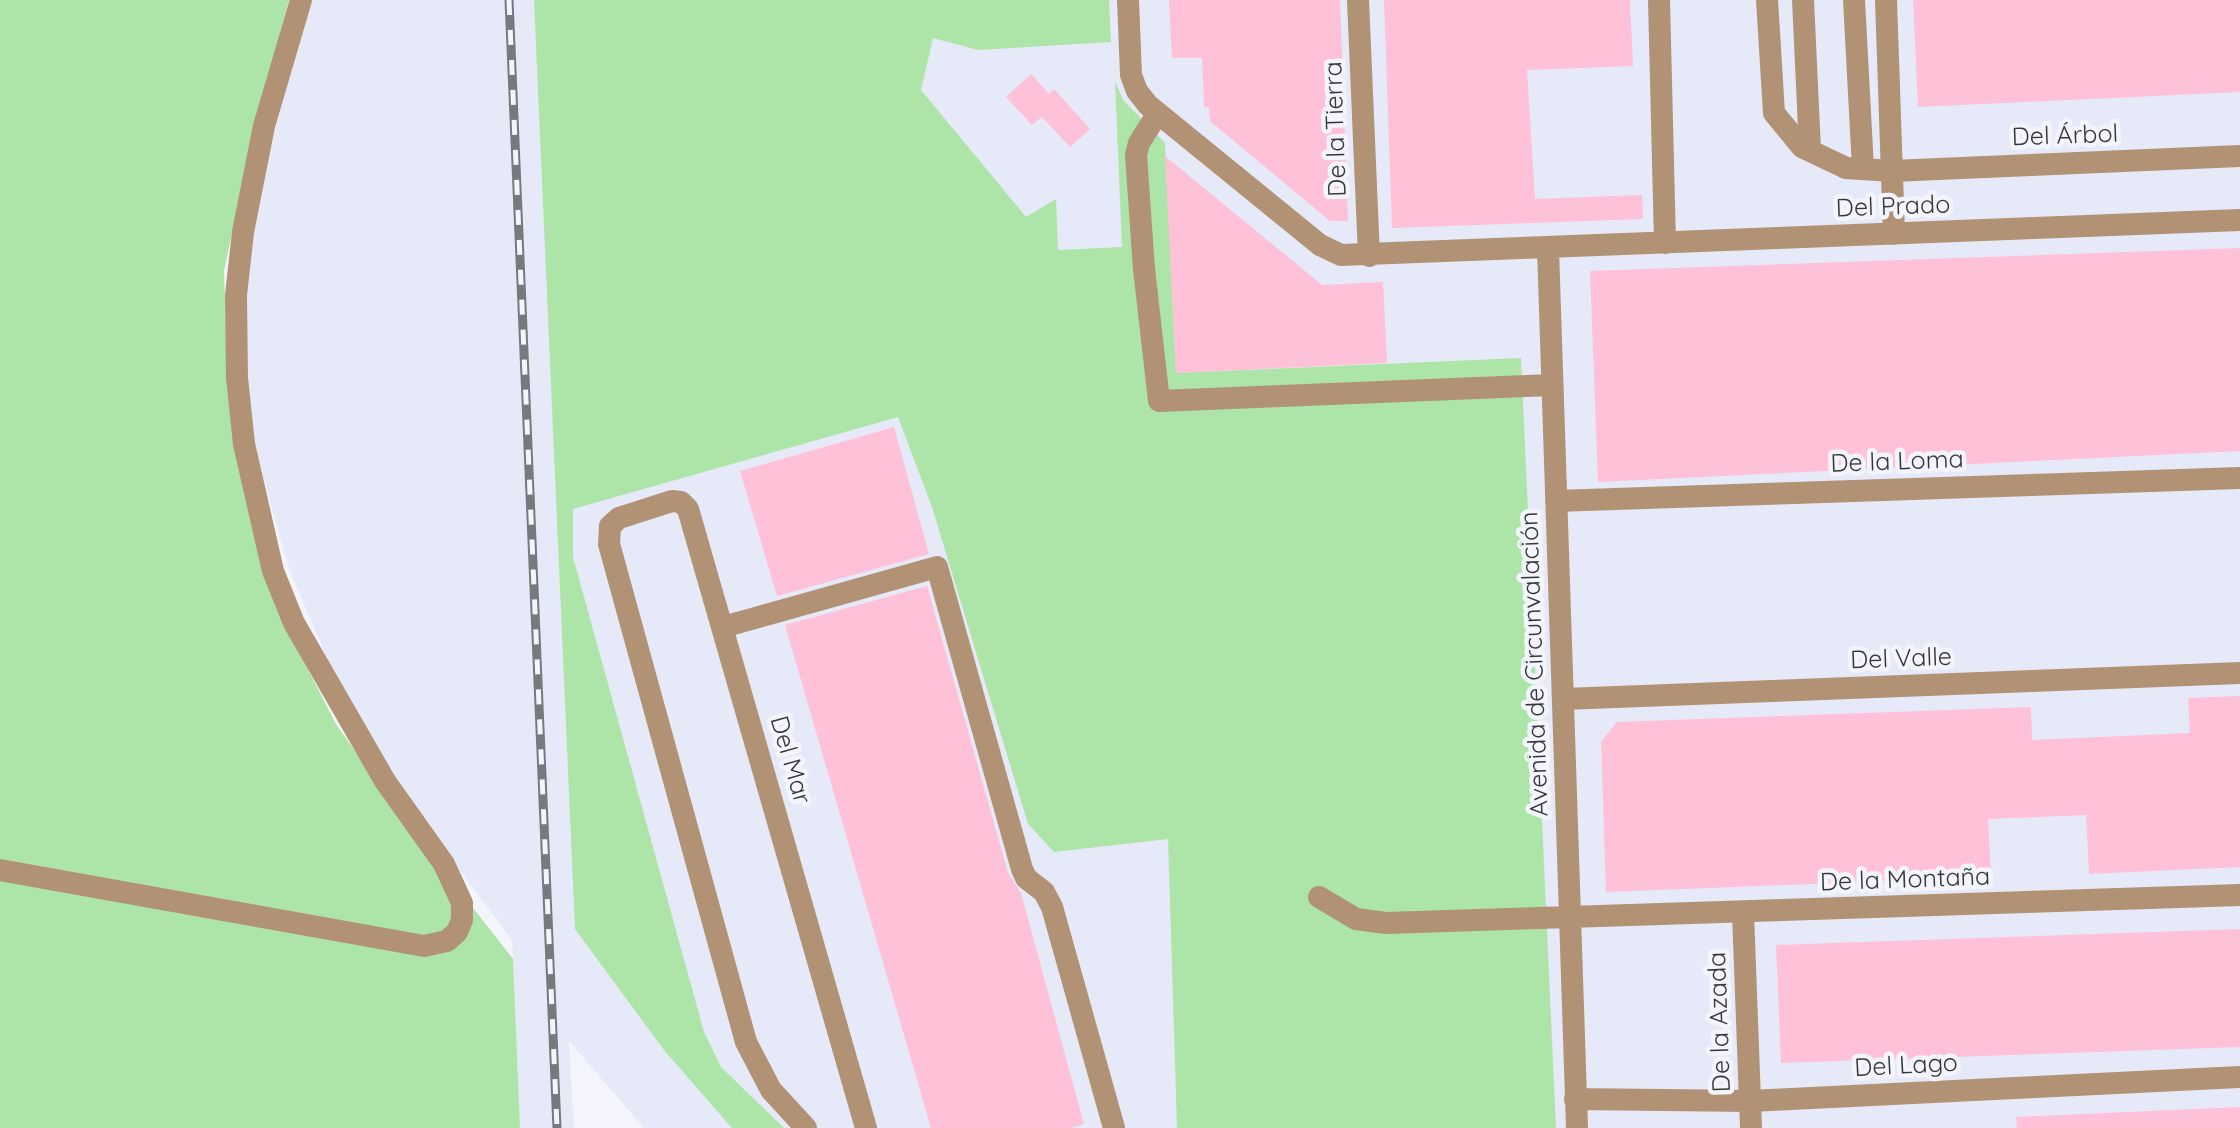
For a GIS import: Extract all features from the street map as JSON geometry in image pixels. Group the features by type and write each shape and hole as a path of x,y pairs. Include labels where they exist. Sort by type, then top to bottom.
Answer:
{"street":[{"path":"0,870 424,946 447,941 462,920 462,904 444,864 386,781 294,623 263,533 244,444 236,295 243,232 264,126 301,0"},
{"path":"1128,0 1131,75 1137,91 1158,113 1320,244 1341,255 1380,256 1548,248"},
{"name":"De la Tierra","path":"1358,0 1380,256"},
{"path":"1659,0 1665,243"},
{"path":"1767,0 1774,113 1802,147 1810,150 1803,0"},
{"path":"1854,0 1863,169"},
{"path":"1886,0 1894,234"},
{"path":"1158,113 1136,155 1159,401 1551,384"},
{"name":"Del Árbol","path":"1810,150 1846,168 1892,171 2240,156"},
{"name":"Del Prado","path":"1548,248 2240,220"},
{"name":"Avenida de Circunvalación","path":"1548,248 1578,1128"},
{"name":"De la Loma","path":"1556,501 2240,478"},
{"name":"Del Mar","path":"806,1128 771,1090 746,1042 608,544 610,526 619,518 672,501 682,502 688,508 866,1128"},
{"path":"723,627 936,567 1022,869 1044,892 1052,907 1114,1128"},
{"name":"Del Valle","path":"1564,699 2240,673"},
{"name":"De la Montaña","path":"1319,897 1356,919 1386,923 2240,895"},
{"name":"De la Azada","path":"1744,913 1751,1128"},
{"name":"Del Lago","path":"1575,1099 1750,1101 2240,1077"}],"shaded area":[{"path":"308,0 2240,0 2240,1128 644,1128 569,1041 574,1128 520,1128 512,940 397,787 333,672 289,569 247,419 244,332 248,235"}],"green space":[{"path":"0,0 289,0 252,138 224,271 227,359 289,633 336,724 388,799 513,959 520,1128 0,1128"},
{"path":"534,0 1109,0 1111,42 978,50 933,38 921,90 1026,217 1056,199 1058,250 1122,247 1115,81 1123,100 1165,143 1176,373 1521,358 1556,1128 1177,1128 1168,839 1054,852 1028,824 932,507 898,417 573,509 573,557 704,1032 721,1067 784,1128 732,1128 664,1050 575,929"}],"building":[{"path":"1169,0 1340,0 1348,221 1330,221 1210,121 1209,107 1204,107 1202,58 1172,58"},
{"path":"1384,0 1630,0 1633,66 1527,70 1535,199 1642,195 1643,219 1392,228"},
{"path":"1913,0 2240,0 2240,92 1918,107"},
{"path":"1031,74 1049,94 1054,89 1090,129 1070,147 1042,117 1032,125 1006,97"},
{"path":"1165,156 1322,285 1383,282 1387,363 1176,373"},
{"path":"2240,248 2240,451 1598,482 1590,271"},
{"path":"894,427 929,554 777,596 740,471"},
{"path":"927,586 1008,873 1021,893 1084,1124 1071,1128 931,1128 785,625"},
{"path":"2240,696 2240,867 2089,874 2086,815 1988,819 1991,877 1606,892 1601,742 1617,722 2031,707 2032,740 2190,733 2188,698"},
{"path":"2240,929 2240,1047 1781,1063 1776,945"},
{"path":"2240,1107 2240,1128 2017,1128 2016,1117"}],"railway":[{"path":"509,0 557,1128"}]}
